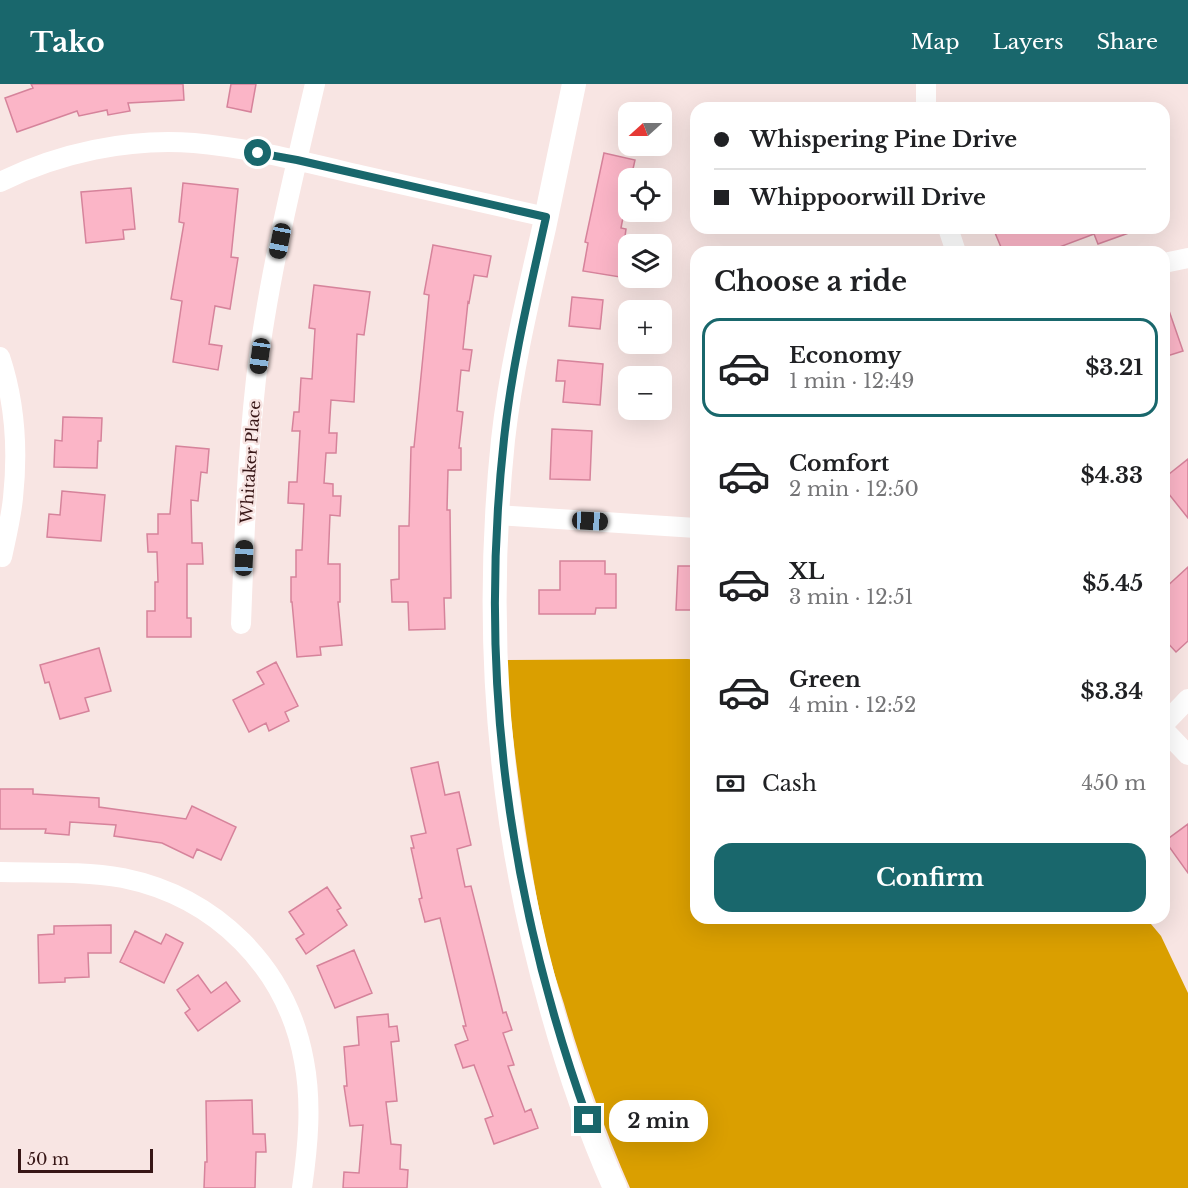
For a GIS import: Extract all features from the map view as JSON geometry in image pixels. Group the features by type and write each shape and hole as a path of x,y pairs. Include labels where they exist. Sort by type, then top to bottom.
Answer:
{"street":[{"name":"Whitaker Place","path":"241,624 250,446 256,378 276,264 315,84"},
{"path":"574,84 523,319 509,399 498,515 494,635 503,767 512,832 531,928 557,1028 588,1120 615,1188"},
{"path":"926,84 926,102"},
{"path":"0,182 37,166 89,151 136,144 192,143 297,160 546,217"},
{"path":"1170,262 1188,258"},
{"path":"0,357 6,374 13,414 15,457 13,501 2,557"},
{"path":"498,515 690,528"},
{"path":"1170,718 1188,699"},
{"path":"1170,736 1188,755"},
{"path":"0,872 109,876 141,883 171,893 202,910 219,920 246,944 278,989 301,1045 306,1072 308,1106 302,1188"}],"shaded area":[{"path":"690,659 690,924 1151,924 1161,936 1188,993 1188,1188 630,1188 586,1074 547,947 527,840 504,660"}],"building":[{"path":"31,84 183,84 184,100 128,103 130,111 108,115 107,110 79,116 77,111 17,132 5,98 33,88"},
{"path":"231,84 256,84 251,112 227,107"},
{"path":"604,153 635,160 633,168 618,168 618,222 622,222 621,228 626,229 625,234 618,234 618,277 583,271 588,243 585,242"},
{"path":"183,183 238,189 231,257 238,258 230,309 215,306 209,344 222,346 218,370 173,362 182,301 171,299 184,223 179,222"},
{"path":"131,188 135,229 123,230 124,239 86,243 81,192"},
{"path":"996,234 1094,234 1062,246 1000,246"},
{"path":"1094,234 1126,234 1098,244"},
{"path":"433,245 491,256 487,277 474,275 468,302 463,349 472,350 469,371 461,370 457,411 463,412 459,448 461,448 461,470 448,470 447,510 450,510 451,598 444,598 445,629 409,630 408,602 392,602 391,580 399,579 399,526 409,526 411,447 414,447 429,295 424,294"},
{"path":"314,285 370,292 364,335 357,334 354,402 331,400 329,433 337,433 336,453 326,453 324,483 333,484 333,496 341,496 340,516 330,515 328,564 340,564 340,602 338,602 342,645 320,647 321,655 297,657 291,602 291,577 296,577 296,550 302,550 304,504 288,503 289,482 297,482 300,431 292,431 294,412 299,412 301,378 312,379 315,329 309,328"},
{"path":"572,297 603,300 600,329 569,326"},
{"path":"1170,314 1183,351 1170,355"},
{"path":"558,360 603,364 600,405 563,402 565,381 556,381"},
{"path":"63,417 102,418 97,468 54,467 55,440 62,441"},
{"path":"552,429 592,431 590,480 550,479"},
{"path":"176,446 209,449 207,473 201,472 198,501 191,500 192,543 202,543 203,564 187,564 187,618 191,618 191,637 147,637 147,611 155,611 155,582 158,582 157,552 148,552 147,534 158,534 158,514 170,514"},
{"path":"1188,459 1188,518 1170,496 1170,473"},
{"path":"62,491 105,495 101,541 47,537 49,514 60,515"},
{"path":"560,561 605,561 605,574 616,574 616,608 596,608 595,614 539,614 539,590 560,590"},
{"path":"678,566 690,566 690,610 676,610"},
{"path":"1188,567 1188,641 1176,652 1170,646 1170,584"},
{"path":"99,648 111,691 85,698 89,711 60,719 49,682 45,683 40,665"},
{"path":"276,662 298,706 285,712 289,721 269,731 266,723 249,732 233,700 264,684 257,672"},
{"path":"438,762 445,795 459,792 471,845 457,849 465,887 471,886 503,1013 506,1012 512,1030 503,1033 514,1065 508,1066 525,1112 531,1109 538,1128 494,1144 485,1119 493,1116 474,1065 463,1068 455,1045 468,1040 463,1026 466,1026 440,918 425,922 411,848 414,848 411,836 426,833 411,768"},
{"path":"0,789 33,789 33,794 99,798 99,807 186,819 192,806 236,827 221,860 197,849 193,858 162,843 114,836 116,825 70,822 69,835 45,833 46,829 0,829"},
{"path":"1188,824 1188,873 1170,848 1170,837"},
{"path":"327,887 341,908 337,910 347,925 306,954 296,939 304,934 289,912"},
{"path":"111,925 111,953 88,953 89,977 65,978 65,982 39,983 38,935 54,934 54,926"},
{"path":"135,931 161,944 166,934 183,943 164,983 120,962"},
{"path":"354,950 372,993 335,1008 317,966"},
{"path":"198,975 211,993 226,982 240,1001 198,1031 185,1013 190,1009 177,990"},
{"path":"388,1014 389,1027 397,1026 399,1041 391,1042 397,1101 386,1102 391,1144 401,1145 400,1169 408,1170 407,1188 343,1188 344,1172 359,1173 363,1125 350,1126 344,1086 347,1086 344,1047 359,1045 357,1017"},
{"path":"252,1100 253,1134 265,1134 266,1152 256,1152 255,1188 204,1188 205,1162 207,1162 206,1101"}],"route":[{"path":"258,153 546,217 517,352 504,439 495,575 496,683 505,778 524,898 557,1028 588,1120"}]}
